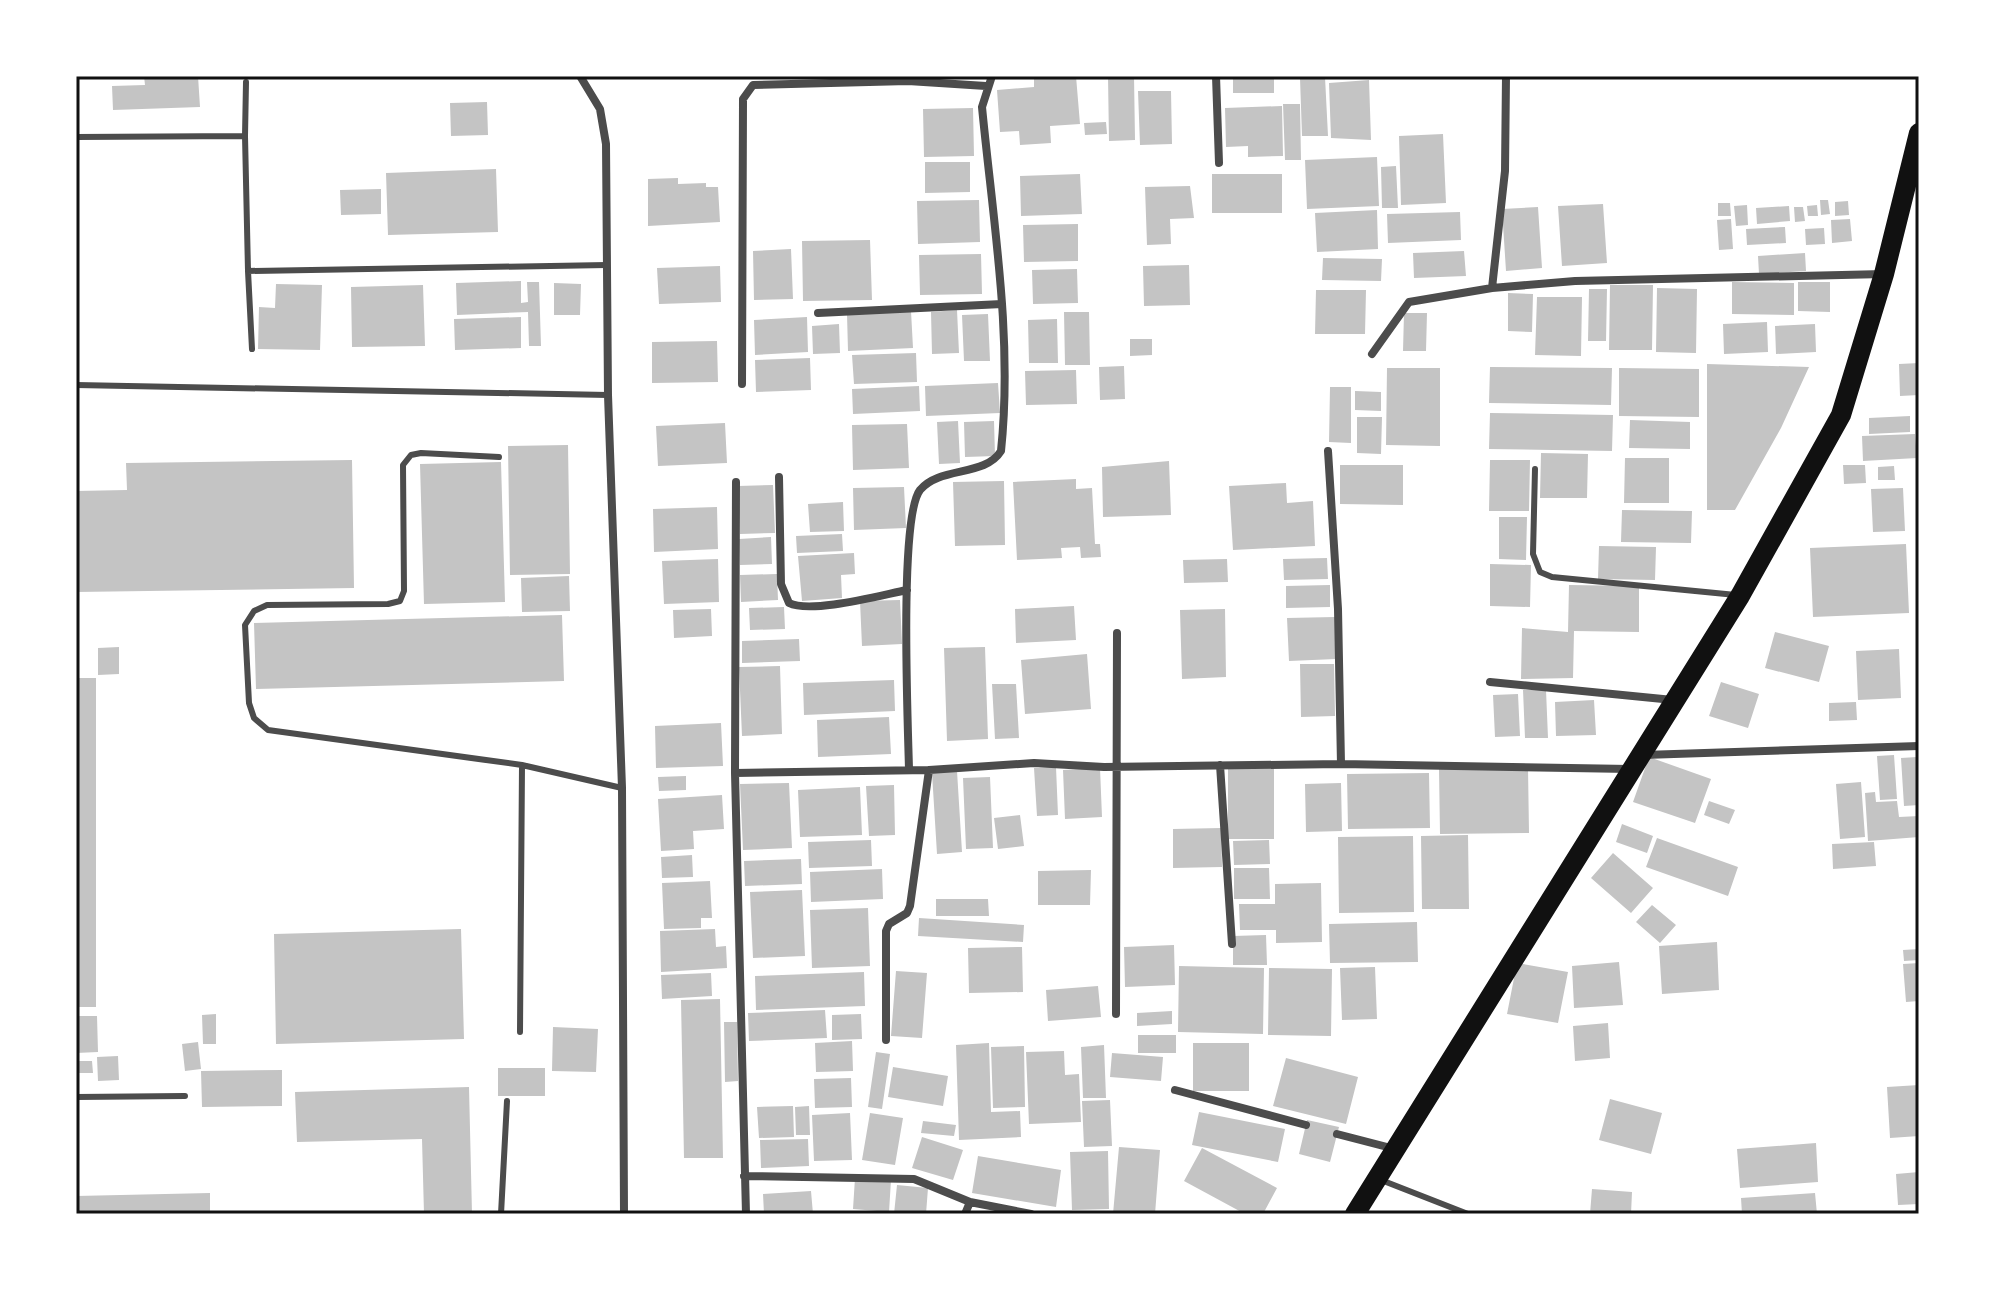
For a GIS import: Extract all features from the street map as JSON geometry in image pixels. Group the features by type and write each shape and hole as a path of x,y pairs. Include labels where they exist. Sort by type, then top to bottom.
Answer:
{"main road":[{"path":"1355,1214 1740,596 1841,415 1884,274 1919,133"}],"street":[{"path":"580,76 600,109 606,144 608,395 622,788 624,1214"},
{"path":"909,770 907,590 911,510 919,491 937,477 988,463 1001,451 1006,397 1002,304 982,107 986,86 992,76"},
{"path":"1216,76 1219,163"},
{"path":"1492,288 1505,171 1506,76"},
{"path":"742,384 743,99 746,92 753,85 893,81 986,86"},
{"path":"1372,354 1409,302 1492,288 1575,281 1884,274"},
{"path":"818,313 1002,304"},
{"path":"1328,451 1338,609 1341,764"},
{"path":"779,477 781,584 789,603 802,606 824,604 907,590"},
{"path":"736,482 735,773 746,1214"},
{"path":"1116,1014 1117,633"},
{"path":"1490,682 1674,700"},
{"path":"735,773 929,770 1034,763 1119,767 1635,762 1919,746"},
{"path":"1220,765 1232,944"},
{"path":"886,1040 886,931 889,924 907,913 910,906 929,770"},
{"path":"1175,1090 1306,1125"},
{"path":"1337,1134 1396,1150"},
{"path":"744,1176 914,1179 970,1202 1031,1214"},
{"path":"965,1214 970,1202"}],"lane":[{"path":"246,82 252,349"},
{"path":"76,137 245,136"},
{"path":"248,271 607,265"},
{"path":"76,385 608,395"},
{"path":"499,457 411,455 403,465 404,591 400,601 388,604 258,607 245,625 249,703 254,718 268,730 522,765 622,788"},
{"path":"1535,469 1533,554 1540,572 1552,577 1740,596"},
{"path":"520,1032 522,765"},
{"path":"76,1097 185,1096"},
{"path":"501,1214 507,1101"},
{"path":"1378,1179 1468,1214"}],"building":[{"path":"144,76 198,76 200,107 113,110 112,86 145,85"},
{"path":"1034,76 1076,76 1080,124 1050,126 1051,143 1020,145 1019,131 1000,132 997,90 1034,87"},
{"path":"1108,76 1134,76 1135,140 1109,141"},
{"path":"1233,76 1274,76 1274,93 1233,93"},
{"path":"1325,77 1328,136 1302,136 1300,78"},
{"path":"1369,80 1371,140 1331,138 1329,83"},
{"path":"1138,91 1171,91 1172,144 1140,145"},
{"path":"487,102 488,135 451,136 450,103"},
{"path":"1283,104 1300,104 1301,160 1285,160"},
{"path":"1282,106 1283,156 1248,157 1248,146 1226,147 1225,108"},
{"path":"973,108 974,156 924,157 923,109"},
{"path":"1106,122 1107,134 1085,135 1084,123"},
{"path":"1443,134 1446,203 1401,205 1399,136"},
{"path":"1377,157 1379,206 1307,209 1305,160"},
{"path":"925,162 970,162 970,192 925,193"},
{"path":"1396,166 1398,208 1382,208 1381,167"},
{"path":"496,169 498,232 388,235 386,173"},
{"path":"1080,174 1082,214 1021,216 1020,176"},
{"path":"1212,174 1282,174 1282,213 1212,213"},
{"path":"678,178 678,184 706,183 706,187 718,187 720,222 648,226 648,179"},
{"path":"1190,186 1194,218 1170,219 1171,244 1147,245 1145,187"},
{"path":"381,189 381,214 341,215 340,190"},
{"path":"979,200 980,242 918,244 917,201"},
{"path":"1820,200 1828,200 1830,214 1821,215"},
{"path":"1848,201 1849,215 1835,216 1835,202"},
{"path":"1718,203 1730,203 1731,216 1718,216"},
{"path":"1603,204 1607,263 1562,266 1558,206"},
{"path":"1747,205 1748,225 1736,226 1734,206"},
{"path":"1817,205 1818,216 1808,216 1807,206"},
{"path":"1789,206 1790,221 1757,224 1756,208"},
{"path":"1538,207 1542,268 1506,271 1502,209"},
{"path":"1794,207 1803,207 1805,221 1795,222"},
{"path":"1377,210 1378,249 1317,252 1315,213"},
{"path":"1460,212 1461,240 1388,243 1387,214"},
{"path":"1731,219 1733,249 1719,250 1717,220"},
{"path":"1850,219 1852,241 1832,243 1831,220"},
{"path":"1078,224 1078,261 1024,262 1023,225"},
{"path":"1785,227 1786,243 1747,245 1746,229"},
{"path":"1824,228 1825,244 1806,245 1805,229"},
{"path":"870,240 872,300 803,301 802,241"},
{"path":"791,249 793,299 754,300 753,251"},
{"path":"1464,251 1466,276 1414,278 1413,253"},
{"path":"1805,253 1806,271 1759,274 1758,256"},
{"path":"981,254 982,294 920,295 919,255"},
{"path":"1323,258 1382,259 1381,281 1322,280"},
{"path":"1189,265 1190,305 1144,306 1143,266"},
{"path":"720,266 721,302 659,304 657,268"},
{"path":"1077,269 1078,303 1033,304 1032,270"},
{"path":"521,281 521,303 528,302 527,282 539,282 541,346 529,346 528,312 457,315 456,283"},
{"path":"1732,282 1794,283 1794,315 1732,314"},
{"path":"1798,282 1830,282 1830,312 1798,311"},
{"path":"554,283 581,284 580,315 554,315"},
{"path":"276,284 322,285 320,350 258,349 259,307 275,308"},
{"path":"423,285 425,346 352,347 351,287"},
{"path":"1610,285 1653,285 1652,350 1609,350"},
{"path":"1657,288 1697,289 1696,353 1656,352"},
{"path":"1589,289 1607,289 1606,341 1588,341"},
{"path":"1316,290 1366,290 1365,334 1315,334"},
{"path":"1508,293 1533,294 1532,332 1508,331"},
{"path":"1537,297 1582,297 1581,356 1535,355"},
{"path":"957,310 959,353 932,354 931,312"},
{"path":"911,311 913,348 848,351 847,314"},
{"path":"1064,312 1089,312 1090,365 1065,365"},
{"path":"1404,313 1427,313 1426,351 1403,351"},
{"path":"988,314 990,361 964,361 962,315"},
{"path":"521,317 521,348 455,350 454,319"},
{"path":"807,317 808,352 755,355 754,320"},
{"path":"1057,319 1058,363 1029,363 1028,320"},
{"path":"1767,322 1768,352 1724,354 1723,324"},
{"path":"839,324 840,353 813,354 812,326"},
{"path":"1815,324 1816,352 1776,354 1775,326"},
{"path":"1130,339 1152,339 1152,355 1130,356"},
{"path":"717,341 718,382 652,383 652,342"},
{"path":"916,353 917,382 854,384 852,355"},
{"path":"810,358 811,390 756,392 755,360"},
{"path":"1919,363 1919,395 1900,396 1899,364"},
{"path":"1707,364 1809,367 1781,428 1735,510 1707,510"},
{"path":"1124,366 1125,399 1100,400 1099,367"},
{"path":"1490,367 1612,368 1611,405 1489,403"},
{"path":"1387,368 1440,368 1440,446 1386,445"},
{"path":"1619,368 1699,369 1699,417 1619,416"},
{"path":"1076,370 1077,404 1026,405 1025,371"},
{"path":"998,383 1000,413 926,416 925,386"},
{"path":"919,386 920,411 853,414 852,389"},
{"path":"1330,387 1351,387 1351,443 1329,442"},
{"path":"1355,391 1381,392 1381,411 1355,410"},
{"path":"1490,413 1613,415 1612,451 1489,449"},
{"path":"1910,416 1910,432 1869,434 1869,418"},
{"path":"1357,417 1382,417 1381,454 1357,453"},
{"path":"1630,420 1690,422 1690,449 1629,448"},
{"path":"958,421 960,463 939,464 937,422"},
{"path":"994,421 995,456 965,457 964,422"},
{"path":"725,423 727,463 658,466 656,426"},
{"path":"907,424 909,468 853,470 852,425"},
{"path":"1915,434 1917,458 1863,461 1862,436"},
{"path":"568,445 570,574 510,575 508,446"},
{"path":"1541,453 1588,454 1587,498 1540,498"},
{"path":"1625,458 1669,458 1669,503 1624,503"},
{"path":"352,460 354,588 76,592 76,491 127,490 126,463"},
{"path":"1490,460 1530,460 1529,511 1489,511"},
{"path":"1169,461 1171,515 1103,517 1102,467"},
{"path":"501,462 505,602 424,604 420,464"},
{"path":"1340,465 1403,465 1403,505 1340,504"},
{"path":"1843,465 1865,465 1866,483 1844,484"},
{"path":"1894,466 1895,480 1878,480 1878,467"},
{"path":"1076,479 1076,489 1092,488 1095,544 1100,544 1101,557 1081,558 1080,547 1061,548 1062,558 1017,560 1013,482"},
{"path":"1004,481 1005,545 955,546 953,482"},
{"path":"1286,483 1287,503 1313,501 1315,546 1233,550 1229,486"},
{"path":"773,485 775,533 740,534 738,486"},
{"path":"904,487 906,528 854,530 853,488"},
{"path":"1903,488 1905,531 1873,532 1871,489"},
{"path":"843,502 844,531 810,532 808,504"},
{"path":"717,507 718,549 654,552 653,509"},
{"path":"1622,510 1692,511 1691,543 1621,542"},
{"path":"1499,517 1527,517 1526,560 1499,559"},
{"path":"842,534 843,551 797,553 796,536"},
{"path":"771,537 772,564 740,565 739,539"},
{"path":"1906,544 1909,613 1813,617 1810,548"},
{"path":"1599,546 1656,547 1655,580 1598,579"},
{"path":"854,553 855,574 841,575 842,598 802,601 798,556"},
{"path":"1327,558 1328,579 1284,580 1283,559"},
{"path":"718,559 719,602 664,604 662,561"},
{"path":"1227,559 1228,582 1184,583 1183,560"},
{"path":"1490,564 1531,565 1530,607 1490,606"},
{"path":"777,574 778,600 741,602 740,575"},
{"path":"569,576 570,611 522,612 521,578"},
{"path":"1330,585 1330,607 1286,608 1286,586"},
{"path":"1569,585 1639,586 1639,632 1574,631 1573,678 1521,679 1522,628 1568,632"},
{"path":"900,600 902,644 862,646 860,601"},
{"path":"1074,606 1076,640 1016,643 1015,609"},
{"path":"784,607 785,629 750,630 749,608"},
{"path":"711,609 712,636 674,638 673,610"},
{"path":"1225,609 1226,677 1182,679 1180,610"},
{"path":"562,615 564,681 256,689 254,623"},
{"path":"1335,617 1336,659 1289,661 1287,618"},
{"path":"1775,632 1829,646 1819,682 1765,668"},
{"path":"799,639 800,661 742,663 742,641"},
{"path":"119,647 119,674 98,675 98,648"},
{"path":"985,647 988,739 947,741 944,648"},
{"path":"1899,649 1901,698 1858,700 1856,651"},
{"path":"1087,654 1091,709 1025,714 1021,660"},
{"path":"1300,664 1334,664 1335,716 1301,717"},
{"path":"780,666 782,734 742,736 739,667"},
{"path":"76,678 96,678 96,1007 76,1007"},
{"path":"894,680 895,711 804,715 803,683"},
{"path":"1721,682 1759,694 1748,728 1709,716"},
{"path":"992,684 1016,684 1019,738 995,739"},
{"path":"1523,690 1546,690 1548,738 1525,738"},
{"path":"1518,694 1520,736 1495,737 1493,695"},
{"path":"1594,700 1596,735 1556,736 1555,702"},
{"path":"1856,702 1857,720 1829,721 1829,703"},
{"path":"889,717 891,754 818,757 817,720"},
{"path":"721,723 723,766 656,768 655,726"},
{"path":"1894,755 1897,799 1880,800 1877,756"},
{"path":"1649,757 1711,779 1695,823 1633,802"},
{"path":"1917,757 1919,805 1904,806 1901,758"},
{"path":"1274,766 1274,839 1228,839 1228,767"},
{"path":"1056,767 1058,815 1037,816 1034,768"},
{"path":"1100,768 1102,817 1065,819 1063,770"},
{"path":"1528,768 1529,833 1440,834 1439,769"},
{"path":"957,771 962,852 937,854 932,773"},
{"path":"1429,773 1430,828 1348,829 1347,774"},
{"path":"686,776 686,790 659,791 658,777"},
{"path":"990,777 993,848 966,849 963,778"},
{"path":"1861,782 1865,837 1840,839 1836,784"},
{"path":"789,783 792,848 743,850 740,784"},
{"path":"1341,783 1342,831 1306,832 1305,784"},
{"path":"894,785 895,835 869,836 866,786"},
{"path":"860,787 862,835 800,837 798,790"},
{"path":"1875,792 1876,802 1897,801 1899,817 1919,816 1919,837 1868,841 1865,793"},
{"path":"722,795 724,829 693,831 694,849 661,851 658,799"},
{"path":"1709,801 1735,810 1729,824 1704,815"},
{"path":"1020,815 1024,846 998,849 994,818"},
{"path":"1622,824 1653,836 1647,853 1616,842"},
{"path":"1221,828 1222,867 1173,868 1173,829"},
{"path":"1468,835 1469,909 1422,909 1421,836"},
{"path":"1413,836 1414,912 1339,913 1338,837"},
{"path":"1657,838 1738,867 1728,896 1646,867"},
{"path":"871,840 872,866 809,868 808,842"},
{"path":"1269,840 1270,864 1234,865 1233,841"},
{"path":"1874,842 1876,866 1833,869 1832,844"},
{"path":"1613,853 1653,888 1631,913 1591,878"},
{"path":"692,855 693,877 662,878 661,857"},
{"path":"801,859 802,884 745,886 744,861"},
{"path":"1234,868 1269,868 1270,899 1234,899"},
{"path":"882,869 883,899 811,902 810,872"},
{"path":"1091,870 1090,905 1038,905 1038,871"},
{"path":"710,881 712,918 701,918 701,928 664,929 662,883"},
{"path":"1321,883 1322,942 1276,943 1276,930 1240,930 1239,904 1275,904 1275,884"},
{"path":"802,890 805,956 753,958 750,892"},
{"path":"936,899 988,899 989,916 936,916"},
{"path":"1652,905 1676,925 1660,943 1636,922"},
{"path":"868,908 870,966 812,968 810,910"},
{"path":"919,918 1024,925 1023,942 918,936"},
{"path":"1417,922 1418,962 1330,963 1329,924"},
{"path":"461,929 464,1039 276,1044 274,934"},
{"path":"715,929 716,947 726,946 727,968 661,972 660,931"},
{"path":"1266,935 1267,965 1233,965 1233,936"},
{"path":"1717,942 1719,990 1662,994 1659,946"},
{"path":"1174,945 1175,985 1125,987 1124,947"},
{"path":"1022,947 1023,992 969,993 968,948"},
{"path":"1919,949 1919,960 1904,961 1903,950"},
{"path":"1619,962 1623,1005 1574,1008 1572,966"},
{"path":"1517,963 1568,972 1558,1023 1507,1014"},
{"path":"1919,963 1919,1001 1906,1002 1903,964"},
{"path":"1179,966 1264,968 1263,1034 1178,1032"},
{"path":"1375,967 1377,1019 1342,1020 1340,968"},
{"path":"1269,968 1332,969 1331,1036 1268,1035"},
{"path":"896,971 927,973 922,1038 891,1036"},
{"path":"864,972 865,1006 756,1010 755,976"},
{"path":"711,973 712,996 662,999 661,975"},
{"path":"1098,986 1101,1017 1048,1021 1046,990"},
{"path":"720,999 723,1158 684,1158 681,1000"},
{"path":"825,1010 827,1038 749,1041 748,1013"},
{"path":"1172,1011 1172,1024 1137,1026 1137,1013"},
{"path":"216,1014 216,1044 203,1044 202,1015"},
{"path":"861,1014 862,1039 832,1040 832,1015"},
{"path":"76,1016 97,1016 98,1052 76,1053"},
{"path":"724,1022 737,1022 738,1081 725,1082"},
{"path":"1608,1023 1610,1058 1575,1061 1573,1026"},
{"path":"553,1027 598,1029 596,1072 552,1071"},
{"path":"1138,1035 1176,1035 1176,1053 1138,1053"},
{"path":"852,1041 853,1071 816,1072 815,1043"},
{"path":"198,1042 201,1069 185,1071 182,1044"},
{"path":"989,1043 991,1112 1020,1111 1021,1137 959,1140 956,1045"},
{"path":"1193,1043 1249,1043 1249,1091 1193,1091"},
{"path":"1104,1045 1106,1098 1083,1098 1081,1047"},
{"path":"1024,1046 1025,1107 993,1108 991,1047"},
{"path":"1064,1051 1065,1075 1079,1074 1081,1122 1029,1124 1026,1052"},
{"path":"876,1052 890,1054 882,1109 868,1107"},
{"path":"1112,1053 1163,1057 1161,1081 1110,1077"},
{"path":"118,1056 119,1080 98,1081 97,1057"},
{"path":"1286,1058 1358,1077 1346,1124 1273,1106"},
{"path":"76,1061 92,1061 93,1073 76,1073"},
{"path":"893,1067 948,1076 943,1106 888,1097"},
{"path":"498,1068 545,1068 545,1096 498,1096"},
{"path":"282,1070 282,1106 202,1107 201,1071"},
{"path":"851,1078 852,1107 815,1108 814,1079"},
{"path":"1919,1085 1919,1136 1890,1138 1887,1087"},
{"path":"469,1087 472,1214 424,1214 422,1139 297,1142 295,1092"},
{"path":"1610,1099 1662,1113 1651,1154 1599,1140"},
{"path":"1110,1100 1112,1146 1084,1147 1082,1101"},
{"path":"793,1106 794,1137 759,1138 757,1107"},
{"path":"809,1106 810,1135 796,1135 795,1107"},
{"path":"1199,1112 1285,1129 1278,1162 1192,1145"},
{"path":"850,1113 852,1160 814,1161 812,1115"},
{"path":"870,1113 903,1118 895,1165 862,1160"},
{"path":"1307,1120 1339,1127 1330,1162 1299,1154"},
{"path":"923,1121 956,1125 954,1136 921,1133"},
{"path":"922,1137 963,1150 953,1180 912,1168"},
{"path":"808,1139 809,1166 761,1168 760,1140"},
{"path":"1816,1143 1818,1182 1740,1188 1737,1149"},
{"path":"1119,1147 1160,1150 1155,1214 1113,1214"},
{"path":"1202,1148 1277,1188 1263,1214 1245,1214 1184,1181"},
{"path":"1108,1151 1109,1209 1072,1210 1070,1152"},
{"path":"978,1156 1061,1170 1056,1207 972,1193"},
{"path":"1919,1172 1919,1204 1898,1205 1896,1174"},
{"path":"855,1178 891,1180 889,1212 853,1209"},
{"path":"897,1185 928,1188 926,1214 894,1214"},
{"path":"1592,1189 1632,1192 1631,1214 1590,1214"},
{"path":"811,1191 813,1214 764,1214 763,1194"},
{"path":"210,1193 210,1214 76,1214 76,1196"},
{"path":"1815,1193 1817,1214 1742,1214 1741,1198"}]}
